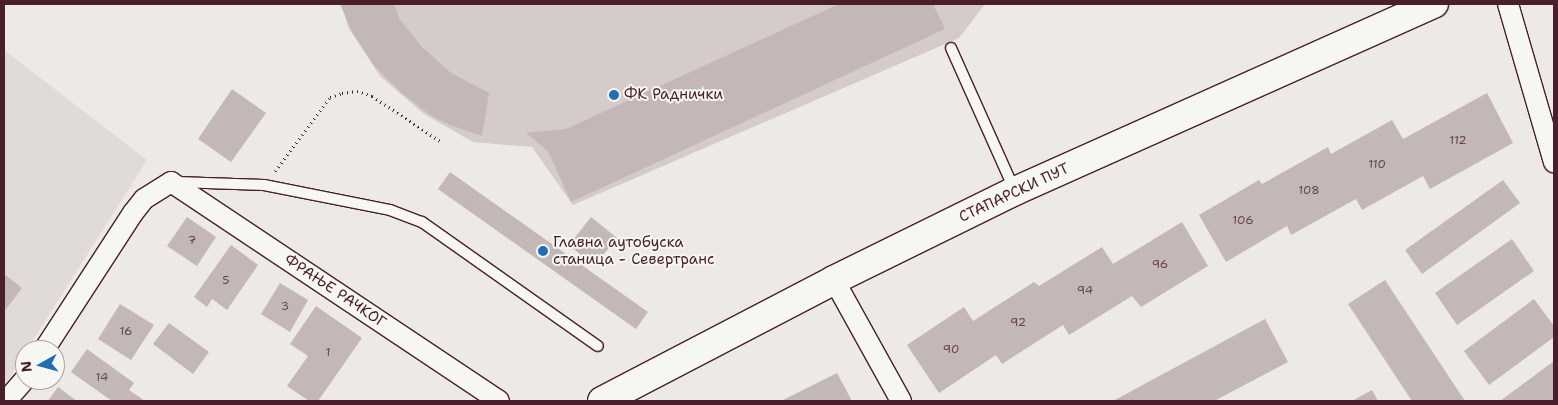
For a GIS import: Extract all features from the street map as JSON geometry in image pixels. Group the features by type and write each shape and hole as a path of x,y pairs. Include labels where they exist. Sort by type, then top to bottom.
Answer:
{"main road":[{"name":"СТАПАРСКИ ПУТ","path":"602,401 834,280 1015,191 1434,4"}],"street":[{"path":"1508,4 1554,162"},
{"path":"51,340 138,206 144,199 170,182"},
{"name":"ФРАЊЕ РАЧКОГ","path":"170,182 499,401"},
{"path":"834,280 901,401"},
{"path":"6,401 16,390"}],"lane":[{"path":"951,48 1015,191"},
{"path":"170,182 264,185 390,210 422,222 598,346"}],"path":[{"path":"264,185 330,97 342,92 357,91 372,96 440,140"}],"shaded area":[{"name":"ФК Раднички","path":"342,4 985,4 959,38 573,205 532,147 473,142 424,114 380,76 348,27"},
{"path":"4,50 147,160 33,340 15,340 15,369 4,386"}],"building":[{"path":"340,4 394,4 399,18 421,46 451,73 489,93 482,136 450,125 430,115 403,94 375,67 352,32"},
{"path":"839,4 933,4 945,29 571,202 548,151 526,133 566,129"},
{"path":"232,89 266,113 231,162 198,139"},
{"path":"1487,93 1513,143 1430,189 1423,176 1362,210 1356,199 1291,235 1287,226 1226,262 1199,215 1259,180 1262,184 1328,147 1331,154 1392,120 1403,139"},
{"name":"Главна аутобуска станица - Севертранс","path":"450,172 648,312 636,329 438,189"},
{"path":"1503,180 1520,203 1422,274 1405,250"},
{"path":"187,217 216,237 197,266 167,246"},
{"path":"591,217 617,238 594,266 569,245"},
{"path":"1182,222 1208,266 1141,307 1132,296 1069,335 1063,325 1002,364 996,355 939,393 907,345 964,307 973,321 1034,282 1039,286 1102,247 1113,264"},
{"path":"1512,239 1534,271 1457,325 1435,293"},
{"path":"231,245 258,265 227,310 212,299 207,307 194,297"},
{"path":"4,274 22,288 4,312"},
{"path":"1385,280 1465,401 1412,401 1348,304"},
{"path":"280,283 308,300 290,332 261,314"},
{"path":"1534,299 1554,326 1554,337 1489,385 1464,351"},
{"path":"120,304 154,325 131,360 98,339"},
{"path":"316,306 362,338 318,401 309,401 287,386 308,356 290,344"},
{"path":"1265,319 1288,362 1214,401 1113,401"},
{"path":"169,323 209,352 193,374 153,344"},
{"path":"87,349 134,383 129,390 145,401 112,401 71,372"},
{"path":"1554,361 1554,401 1500,401"},
{"path":"837,373 852,401 781,401"},
{"path":"56,390 62,390 77,401 48,401"},
{"path":"1372,390 1378,401 1352,401"}],"place":[{"name":"ФК Раднички","path":"614,95"},
{"name":"Главна аутобуска станица - Севертранс","path":"543,251"}]}
